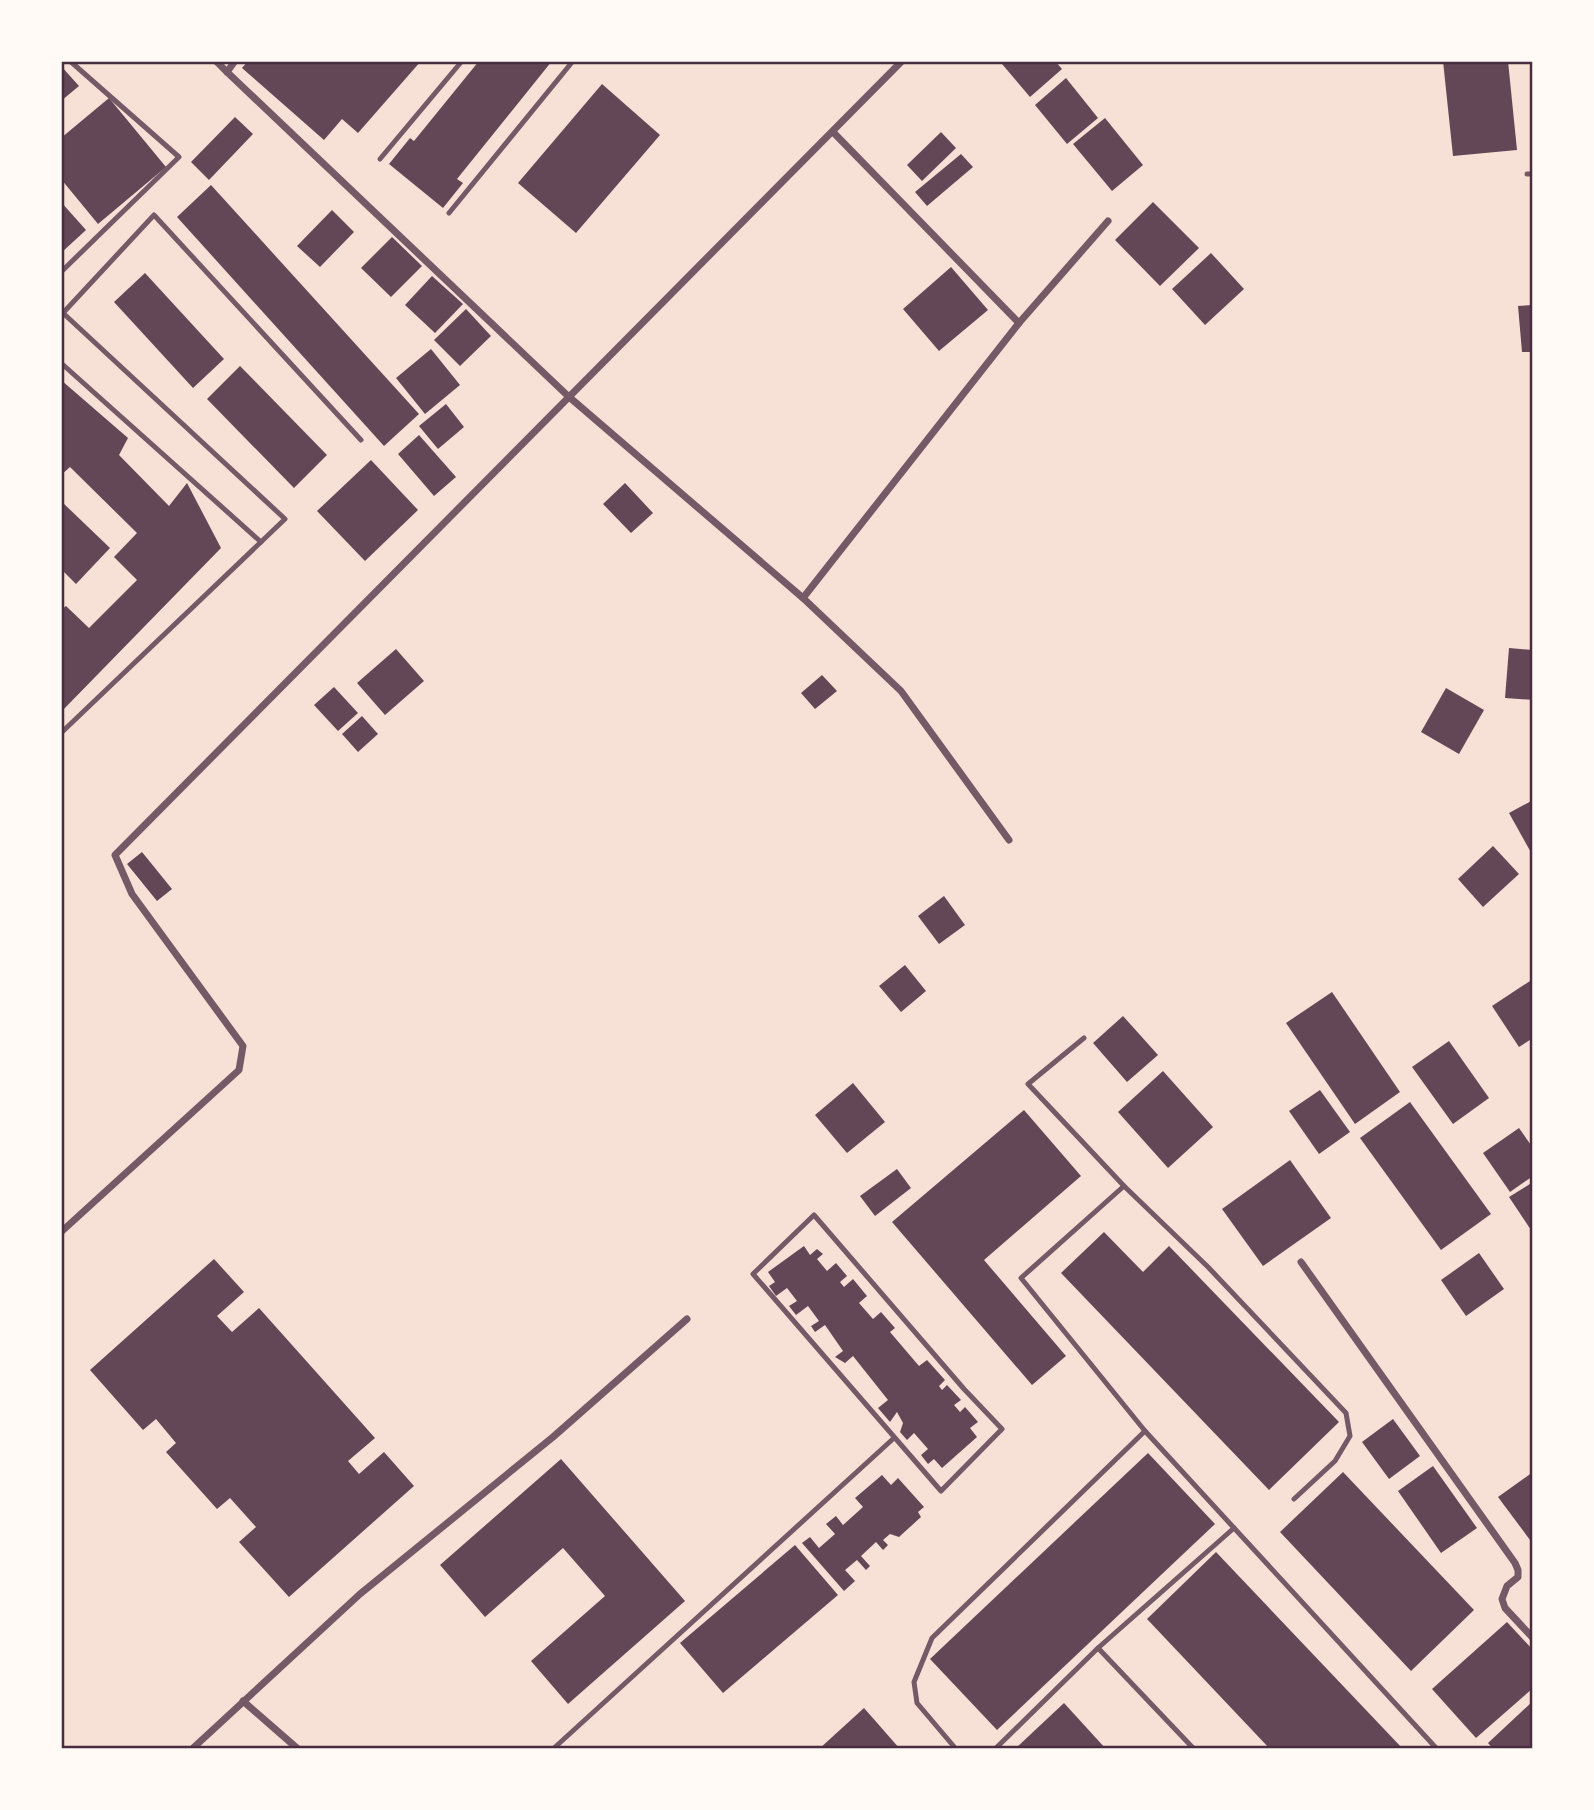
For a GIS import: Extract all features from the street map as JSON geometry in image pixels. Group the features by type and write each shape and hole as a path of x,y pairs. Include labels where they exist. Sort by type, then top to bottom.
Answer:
{"street":[{"path":"216,61 568,396 803,598 901,691 1009,840"},
{"path":"227,72 235,61"},
{"path":"61,1232 239,1070 243,1046 132,894 115,855 902,61"},
{"path":"833,132 1019,323"},
{"path":"803,598 1019,323 1108,221"},
{"path":"1301,1262 1515,1563 1518,1577 1507,1586 1502,1598 1506,1608 1533,1638"},
{"path":"192,1749 359,1594 553,1437 687,1319"},
{"path":"243,1701 299,1749"}],"lane":[{"path":"61,272 179,157 70,61"},
{"path":"380,159 462,61"},
{"path":"449,213 573,61"},
{"path":"61,733 285,519 62,314 154,215 361,440"},
{"path":"61,363 261,542"},
{"path":"1084,1038 1028,1084 1124,1186 1208,1267 1346,1413 1350,1436 1335,1461 1294,1499"},
{"path":"1124,1186 1021,1278 1145,1431 1437,1749"},
{"path":"814,1215 955,1379 1002,1429 941,1491 894,1438 753,1274 814,1215"},
{"path":"956,1749 917,1703 914,1682 932,1638 1145,1431"},
{"path":"552,1749 894,1438"},
{"path":"995,1749 1098,1648 1234,1528"},
{"path":"1098,1648 1194,1749"}],"building":[{"path":"248,61 421,61 358,133 342,119 324,140 242,68"},
{"path":"479,61 552,61 457,179 463,183 443,208 389,164 410,138 414,141"},
{"path":"1005,61 1055,61 1062,69 1030,97 1002,64"},
{"path":"1443,61 1508,61 1517,150 1453,156"},
{"path":"61,66 79,86 61,101"},
{"path":"1066,78 1098,118 1067,144 1035,105"},
{"path":"602,84 660,135 576,233 518,183"},
{"path":"109,98 166,167 98,224 61,179 61,138"},
{"path":"235,117 253,134 209,180 191,162"},
{"path":"1105,118 1143,165 1112,191 1073,144"},
{"path":"941,132 956,148 922,181 907,165"},
{"path":"961,154 973,167 927,206 915,192"},
{"path":"211,185 419,414 384,446 177,217"},
{"path":"61,202 86,230 61,253"},
{"path":"1153,202 1199,248 1160,286 1115,240"},
{"path":"332,210 354,232 320,267 297,246"},
{"path":"392,237 422,266 391,297 361,268"},
{"path":"1211,253 1244,289 1205,325 1172,289"},
{"path":"951,267 988,310 939,351 903,309"},
{"path":"145,273 224,359 193,388 114,302"},
{"path":"432,276 463,304 435,333 405,305"},
{"path":"1533,305 1533,352 1522,352 1518,306"},
{"path":"466,309 491,336 460,366 434,340"},
{"path":"431,349 460,385 425,414 396,378"},
{"path":"240,366 327,455 294,488 207,399"},
{"path":"61,380 128,438 119,455 169,506 187,483 221,548 61,712 61,610 66,606 89,628 137,580 114,557 137,533 70,467 61,475"},
{"path":"446,404 464,427 438,449 419,426"},
{"path":"419,435 456,477 434,496 398,454"},
{"path":"371,460 418,510 365,561 317,511"},
{"path":"625,483 653,513 631,533 603,504"},
{"path":"61,501 110,548 76,584 61,569"},
{"path":"1509,648 1533,650 1533,700 1505,698"},
{"path":"396,649 424,681 385,715 357,683"},
{"path":"822,675 837,691 815,709 801,693"},
{"path":"334,687 358,713 338,731 314,705"},
{"path":"1446,688 1484,710 1459,754 1421,732"},
{"path":"362,716 378,734 358,752 342,734"},
{"path":"1533,800 1533,856 1509,813"},
{"path":"1493,846 1519,874 1483,907 1458,879"},
{"path":"142,852 172,889 157,901 127,864"},
{"path":"944,896 965,925 939,944 918,916"},
{"path":"905,965 926,991 901,1012 879,986"},
{"path":"1533,979 1533,1038 1519,1047 1492,1006"},
{"path":"1332,992 1400,1092 1355,1124 1286,1023"},
{"path":"1123,1016 1158,1055 1127,1082 1093,1043"},
{"path":"1449,1041 1489,1098 1453,1124 1412,1067"},
{"path":"1163,1071 1213,1127 1168,1168 1118,1112"},
{"path":"853,1083 885,1122 847,1153 815,1115"},
{"path":"1320,1090 1350,1132 1319,1154 1289,1111"},
{"path":"1410,1102 1491,1214 1441,1250 1360,1138"},
{"path":"1024,1110 1081,1176 984,1260 1066,1356 1032,1385 892,1222"},
{"path":"1519,1128 1533,1148 1533,1176 1510,1192 1483,1153"},
{"path":"1290,1160 1331,1218 1263,1266 1222,1209"},
{"path":"897,1169 911,1188 875,1216 860,1196"},
{"path":"1533,1182 1533,1229 1531,1230 1509,1197"},
{"path":"1104,1232 1143,1272 1169,1246 1339,1422 1269,1490 1061,1273"},
{"path":"804,1246 810,1255 817,1249 823,1254 817,1259 827,1271 836,1263 847,1276 840,1282 844,1287 853,1279 867,1296 859,1303 873,1319 881,1312 895,1328 890,1332 919,1366 927,1360 945,1380 939,1386 942,1390 947,1385 961,1400 954,1405 960,1412 965,1407 978,1422 970,1428 977,1437 942,1468 934,1459 928,1464 921,1455 928,1449 914,1433 907,1440 900,1432 903,1423 897,1412 890,1422 878,1408 888,1400 853,1356 845,1363 835,1357 843,1351 825,1325 815,1332 811,1326 819,1321 808,1306 796,1315 789,1306 797,1301 787,1288 776,1296 769,1286 775,1282 768,1272"},
{"path":"1479,1253 1504,1289 1466,1316 1441,1280"},
{"path":"214,1259 244,1292 217,1316 232,1332 259,1308 375,1438 348,1461 359,1474 384,1452 414,1486 289,1597 239,1542 256,1527 230,1498 217,1509 166,1452 176,1443 156,1419 143,1430 90,1370"},
{"path":"1393,1419 1420,1456 1389,1479 1362,1442"},
{"path":"1148,1453 1215,1524 997,1730 930,1659"},
{"path":"561,1459 685,1601 568,1704 531,1661 605,1596 563,1548 485,1617 440,1565"},
{"path":"1433,1466 1477,1528 1441,1553 1398,1491"},
{"path":"1343,1472 1474,1610 1411,1671 1280,1532"},
{"path":"1533,1472 1533,1544 1498,1497"},
{"path":"882,1475 891,1485 898,1478 924,1507 918,1512 921,1517 899,1537 890,1534 883,1540 888,1545 883,1550 876,1542 861,1556 870,1566 866,1570 857,1560 845,1570 855,1581 844,1591 802,1543 810,1537 819,1548 835,1534 826,1524 836,1516 843,1525 863,1507 855,1498"},
{"path":"795,1545 838,1595 723,1693 680,1643"},
{"path":"1216,1552 1403,1749 1270,1749 1147,1619"},
{"path":"1507,1622 1533,1650 1533,1688 1476,1738 1432,1689"},
{"path":"1533,1701 1533,1749 1493,1749 1488,1743"},
{"path":"1064,1703 1106,1749 1015,1749"},
{"path":"864,1708 900,1749 819,1749"}]}
